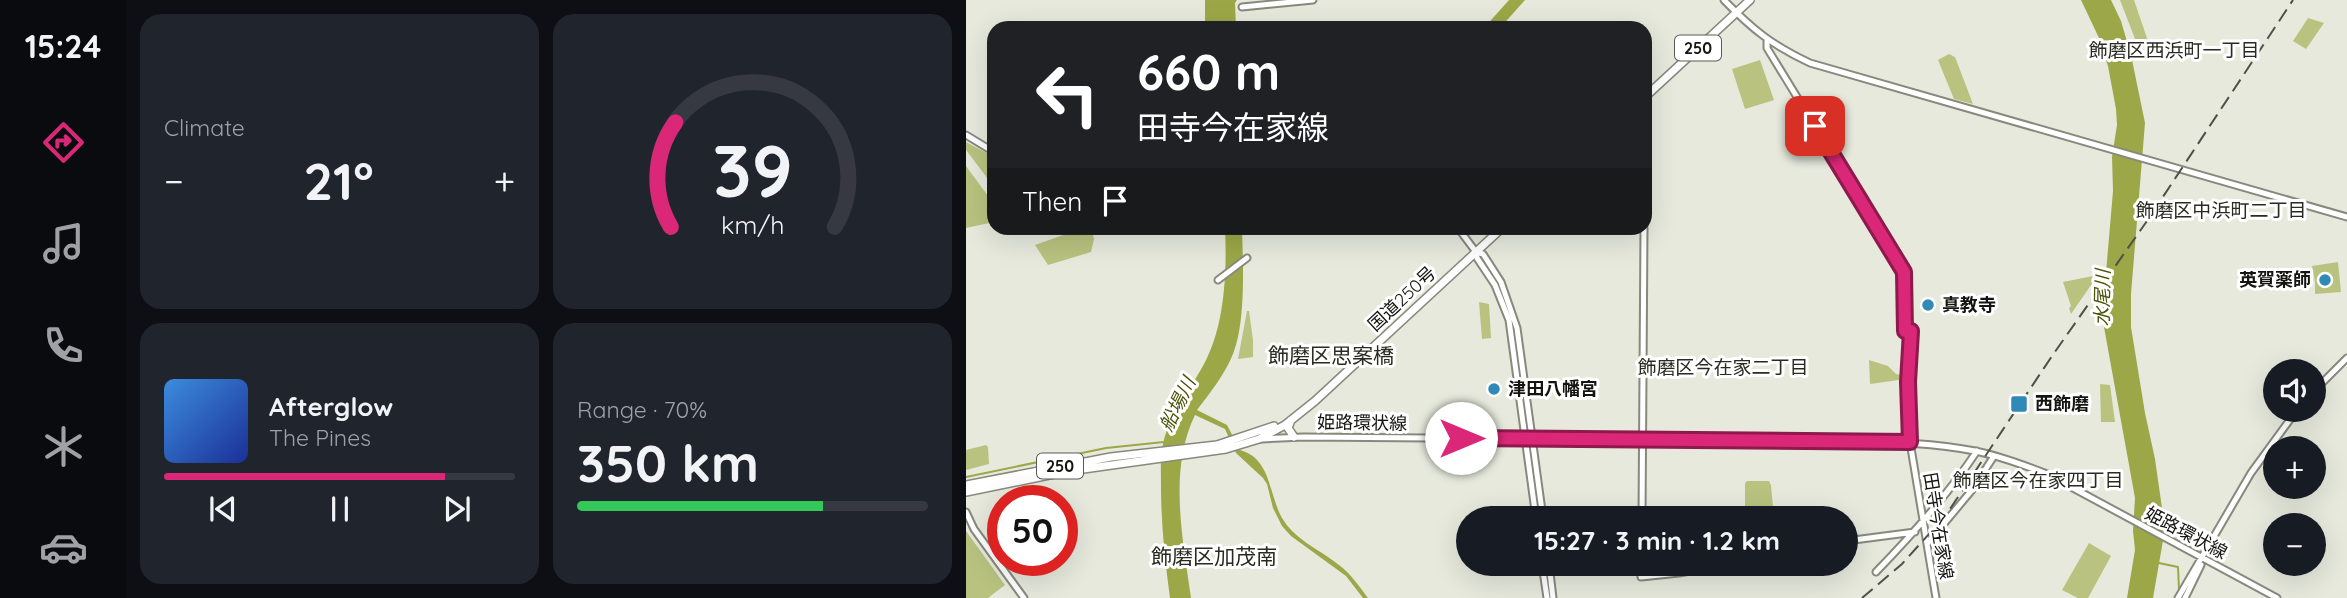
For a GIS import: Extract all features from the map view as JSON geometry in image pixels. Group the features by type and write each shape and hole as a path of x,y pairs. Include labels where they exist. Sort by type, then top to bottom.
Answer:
{"highway":[{"name":"250","path":"1652,91 1750,0"},
{"name":"国道250号","path":"966,485 1079,463 1189,452 1268,434 1315,401 1494,235"},
{"name":"国道250号","path":"1258,436 1291,419"},
{"path":"1291,419 1288,428 1294,437"},
{"name":"国道250号","path":"966,492 1155,456"}],"street":[{"path":"1242,7 1313,0"},
{"name":"田寺今在家線","path":"1724,0 1767,41 1767,48 1904,272 1905,331 1911,331 1908,382 1910,442 1936,598"},
{"path":"1767,41 1810,63 2347,217"},
{"path":"966,135 987,148"},
{"path":"1463,235 1476,252 1483,254 1501,282 1512,310 1520,344 1535,506"},
{"path":"1642,506 1644,235"},
{"path":"1218,281 1247,258"},
{"path":"2326,379 2347,358"},
{"path":"2178,598 2251,473 2288,422"},
{"name":"姫路環状線","path":"1268,434 1294,437"},
{"name":"姫路環状線","path":"1258,436 1910,442 1976,451 2047,474 2277,598"},
{"path":"1529,438 1541,506"},
{"path":"1876,572 1924,522 1954,485 1976,451"},
{"path":"1927,544 1972,490 1994,456"},
{"path":"966,512 974,529 1024,598"},
{"path":"1858,539 1915,532"},
{"path":"2185,598 2197,577 2203,558"},
{"path":"1544,576 1547,598"},
{"path":"1550,576 1553,598"}],"shaded area":[{"path":"1205,0 1237,0 1236,21 1205,21"},
{"path":"1509,0 1525,0 1506,21 1490,21"},
{"path":"2081,0 2111,0 2121,21 2131,55 2145,123 2131,294 2131,327 2165,529 2153,598 2127,598 2135,550 2135,498 2104,327 2103,308 2113,191 2112,157 2117,125 2116,109 2108,66 2099,38"},
{"path":"2120,0 2134,0 2149,44 2141,47 2137,44"},
{"path":"2308,18 2324,23 2306,49 2293,41"},
{"path":"1949,54 1955,57 1973,104 1954,99 1938,60"},
{"path":"1760,60 1774,100 1745,109 1732,69"},
{"path":"966,142 987,153 987,178 966,150"},
{"path":"966,166 987,194 987,224 966,228"},
{"path":"1063,235 1093,235 1094,239 1091,252 1048,265 1035,245"},
{"path":"1225,235 1242,235 1243,292 1237,341 1230,361 1197,410 1227,425 1240,450 1251,455 1264,470 1279,512 1289,528 1343,569 1368,598 1363,598 1346,576 1291,536 1282,526 1273,508 1267,484 1236,453 1225,429 1195,415 1187,436 1180,482 1182,529 1191,598 1170,598 1162,514 1162,449 1176,410 1213,343 1221,311 1226,260"},
{"path":"2338,262 2341,292 2315,294 2312,266"},
{"path":"2098,275 2071,314 2063,282"},
{"path":"1479,302 1489,304 1491,338 1482,339"},
{"path":"1247,311 1253,340 1253,357 1238,359"},
{"path":"1869,360 1888,366 1896,374 1907,376 1906,379 1870,384"},
{"path":"2100,384 2110,385 2115,422 2101,422"},
{"path":"986,445 989,464 966,470 966,450"},
{"path":"1769,481 1773,506 1745,506 1745,483"},
{"path":"966,531 987,560 987,576 998,576 1005,585 988,598 966,598"},
{"path":"2089,543 2111,556 2088,598 2078,598 2062,590"}],"waterway":[{"path":"966,477 1106,448 1164,442"},
{"path":"2159,563 2178,567 2179,590"}],"railway":[{"path":"1862,598 1902,564 1946,515 2052,356 2147,221 2293,0"}],"place":[{"name":"英賀薬師","path":"2325,280"},
{"name":"真教寺","path":"1928,305"},
{"name":"津田八幡宮","path":"1494,389"},
{"name":"西飾磨","path":"2019,404"}],"district":[{"name":"飾磨区西浜町一丁目","path":"2174,50"},
{"name":"飾磨区中浜町二丁目","path":"2221,210"},
{"name":"飾磨区思案橋","path":"1331,356"},
{"name":"飾磨区今在家二丁目","path":"1723,367"},
{"name":"飾磨区今在家四丁目","path":"2038,480"},
{"name":"飾磨区加茂南","path":"1214,557"}],"route":[{"path":"1461,438 1910,442 1908,382 1911,331 1905,331 1904,272 1815,126"}],"water label":[{"name":"水尾川","path":"2102,298"},
{"name":"船場川","path":"1177,404"}]}
